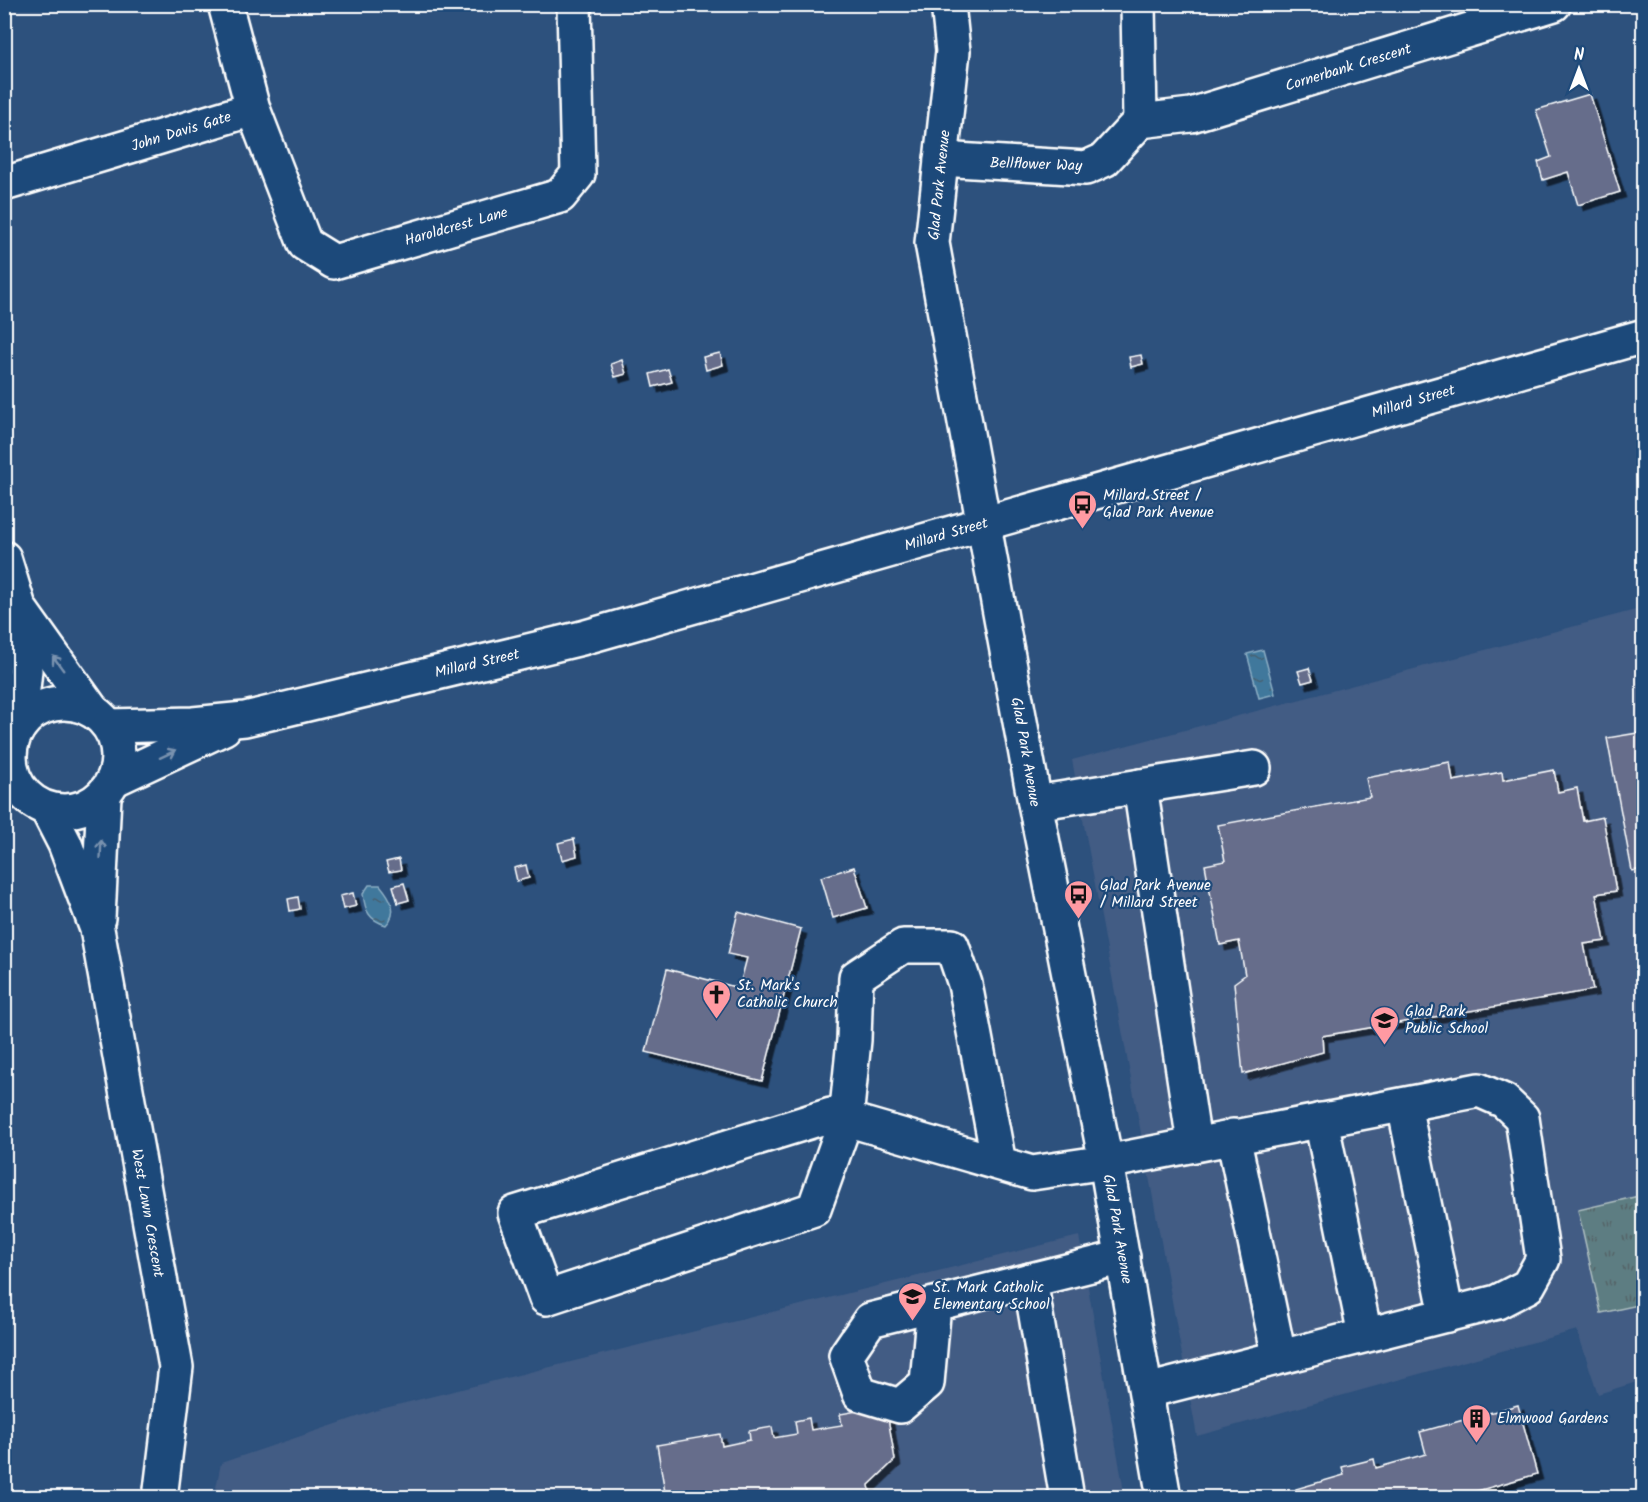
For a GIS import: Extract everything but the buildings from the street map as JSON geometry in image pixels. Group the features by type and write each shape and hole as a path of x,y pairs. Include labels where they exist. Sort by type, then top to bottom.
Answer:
{"street":[{"path":"225,4 253,110"},
{"name":"Haroldcrest Lane","path":"253,110 305,244 334,262 560,196 578,174 574,4"},
{"name":"Glad Park Avenue","path":"948,4 953,51 932,243 1035,803 1124,1257 1164,1497"},
{"path":"1138,4 1140,121"},
{"name":"Cornerbank Crescent","path":"1140,121 1191,115 1554,4"},
{"name":"John Davis Gate","path":"4,184 253,110"},
{"name":"Bellflower Way","path":"941,159 1086,168 1104,160 1140,121"},
{"name":"Millard Street","path":"101,718 193,724 245,719 582,638 1644,336"},
{"path":"4,558 19,607 25,670 11,742 10,765 15,781 25,795 42,807"},
{"path":"4,805 77,811 92,805 109,787 118,752 101,718 19,607"},
{"path":"11,742 37,711 60,703 77,704 101,718"},
{"name":"Millard Street","path":"109,787 245,719"},
{"path":"1035,803 1254,768"},
{"path":"1140,786 1194,1143"},
{"name":"West Lawn Crescent","path":"97,929 109,787"},
{"name":"West Lawn Crescent","path":"42,807 64,844 97,929 176,1367 160,1497"},
{"path":"999,1163 965,984 952,946 903,946 855,977 854,1040 846,1119 814,1209 546,1298 514,1213 831,1115 846,1119 999,1163 1032,1173 1479,1090 1504,1101 1522,1118 1543,1260 1528,1286 1497,1302 1147,1391"},
{"path":"1404,1105 1448,1315"},
{"path":"1321,1120 1365,1335"},
{"path":"1233,1137 1279,1356"},
{"path":"934,1304 1124,1257"},
{"path":"1030,1280 1067,1497"}],"shaded area":[{"name":"Glad Park Public School","path":"1643,608 1643,1380 1598,1394 1577,1330 1197,1436 1072,760"},
{"name":"St. Mark Catholic Elementary School","path":"1079,1236 1125,1497 214,1498 221,1463 381,1409"}],"green space":[{"path":"1639,1196 1644,1217 1643,1304 1601,1313 1578,1210"}],"water":[{"path":"1263,650 1275,694 1259,698 1247,654"},
{"path":"369,885 380,885 390,900 393,910 386,925 372,917 367,910 363,894"}],"place":[{"name":"Millard Street / Glad Park Avenue","path":"1082,530"},
{"name":"Glad Park Avenue / Millard Street","path":"1079,920"},
{"name":"St. Mark's Catholic Church","path":"716,1020"},
{"name":"Glad Park Public School","path":"1384,1046"},
{"name":"St. Mark Catholic Elementary School","path":"912,1322"},
{"name":"Elmwood Gardens","path":"1476,1444"}]}
